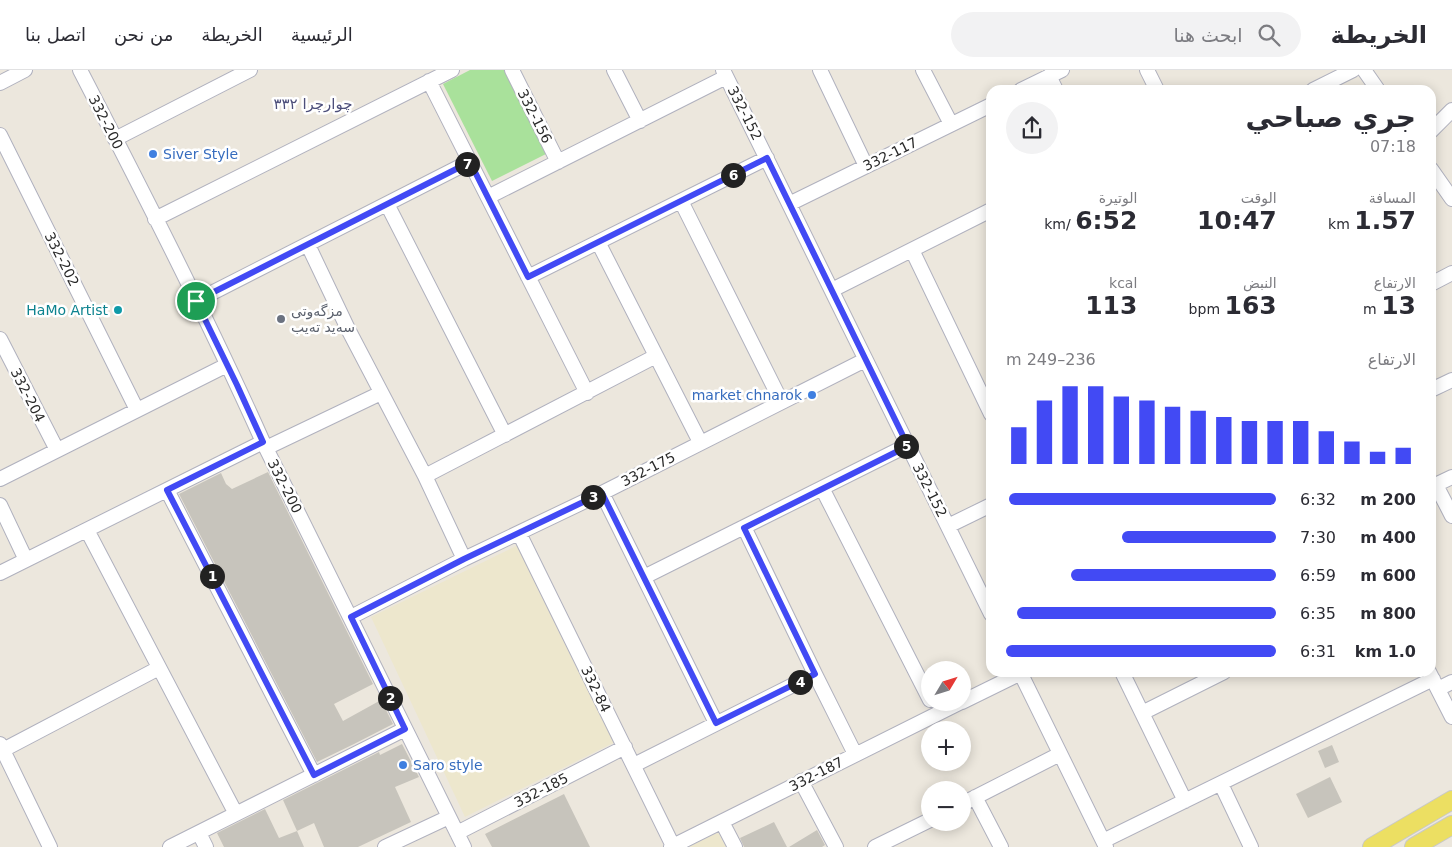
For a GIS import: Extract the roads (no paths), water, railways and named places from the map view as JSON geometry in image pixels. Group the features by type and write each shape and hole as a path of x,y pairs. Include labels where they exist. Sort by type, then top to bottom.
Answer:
{"main road":[{"path":"1372,847 1452,800"},
{"path":"1414,847 1452,825"}],"street":[{"name":"332-200","path":"80,70 196,301 265,445 464,847"},
{"path":"115,139 250,70"},
{"path":"155,219 452,70"},
{"name":"332-156","path":"512,70 558,162"},
{"path":"614,70 640,121"},
{"path":"820,70 866,166"},
{"path":"923,70 951,124"},
{"path":"1147,70 1154,85"},
{"path":"1323,85 1353,70"},
{"path":"1364,70 1374,85"},
{"path":"0,83 16,72"},
{"path":"488,197 640,121 725,73"},
{"name":"332-152","path":"725,73 865,360 986,601"},
{"path":"1031,85 1055,73"},
{"path":"429,82 587,393"},
{"name":"332-117","path":"789,204 986,106"},
{"path":"1436,127 1452,110"},
{"name":"332-202","path":"0,135 137,410"},
{"path":"528,277 767,158"},
{"path":"196,301 470,162"},
{"path":"1436,176 1452,199"},
{"path":"681,201 781,401"},
{"path":"387,204 505,435"},
{"path":"832,290 986,213"},
{"path":"598,242 700,442"},
{"path":"308,245 381,393 425,476 464,559"},
{"path":"912,250 986,404"},
{"path":"1436,282 1452,274"},
{"name":"332-204","path":"0,339 56,450"},
{"path":"425,476 656,356"},
{"name":"332-175","path":"351,617 865,360"},
{"path":"0,479 227,365"},
{"path":"1436,388 1452,380"},
{"path":"0,573 167,490 381,393"},
{"path":"644,577 908,446"},
{"path":"1436,485 1452,477"},
{"path":"822,488 921,682"},
{"path":"1436,489 1452,516"},
{"path":"167,490 314,775"},
{"path":"602,493 716,723"},
{"path":"0,506 26,560"},
{"path":"948,526 986,507"},
{"path":"744,528 855,754"},
{"path":"87,530 236,814"},
{"name":"332-84","path":"519,533 672,846"},
{"path":"50,847 2,747 159,668"},
{"path":"634,765 815,674"},
{"name":"332-187","path":"971,698 1012,677"},
{"path":"1022,677 1104,844 1221,784 1433,680 1452,682"},
{"path":"1124,677 1185,802"},
{"path":"1142,713 1214,677"},
{"path":"1433,680 1452,717"},
{"name":"332-187","path":"672,846 855,754 925,711"},
{"path":"170,847 405,729"},
{"name":"332-185","path":"457,833 624,747"},
{"path":"971,800 1060,754"},
{"path":"801,781 836,847"},
{"path":"1221,784 1251,847"},
{"path":"976,797 1001,847"},
{"path":"385,847 449,817"},
{"path":"722,822 735,847"},
{"path":"875,847 921,824"},
{"path":"199,833 206,847"}],"place":[{"name":"Siver Style","path":"153,154"},
{"name":"HaMo Artist","path":"118,310"},
{"name":"مزگەوتی سەید تەیب","path":"281,319"},
{"name":"market chnarok","path":"812,395"},
{"name":"Saro style","path":"403,765"}],"district":[{"name":"چوارچرا ٣٣٢","path":"313,104"}]}
